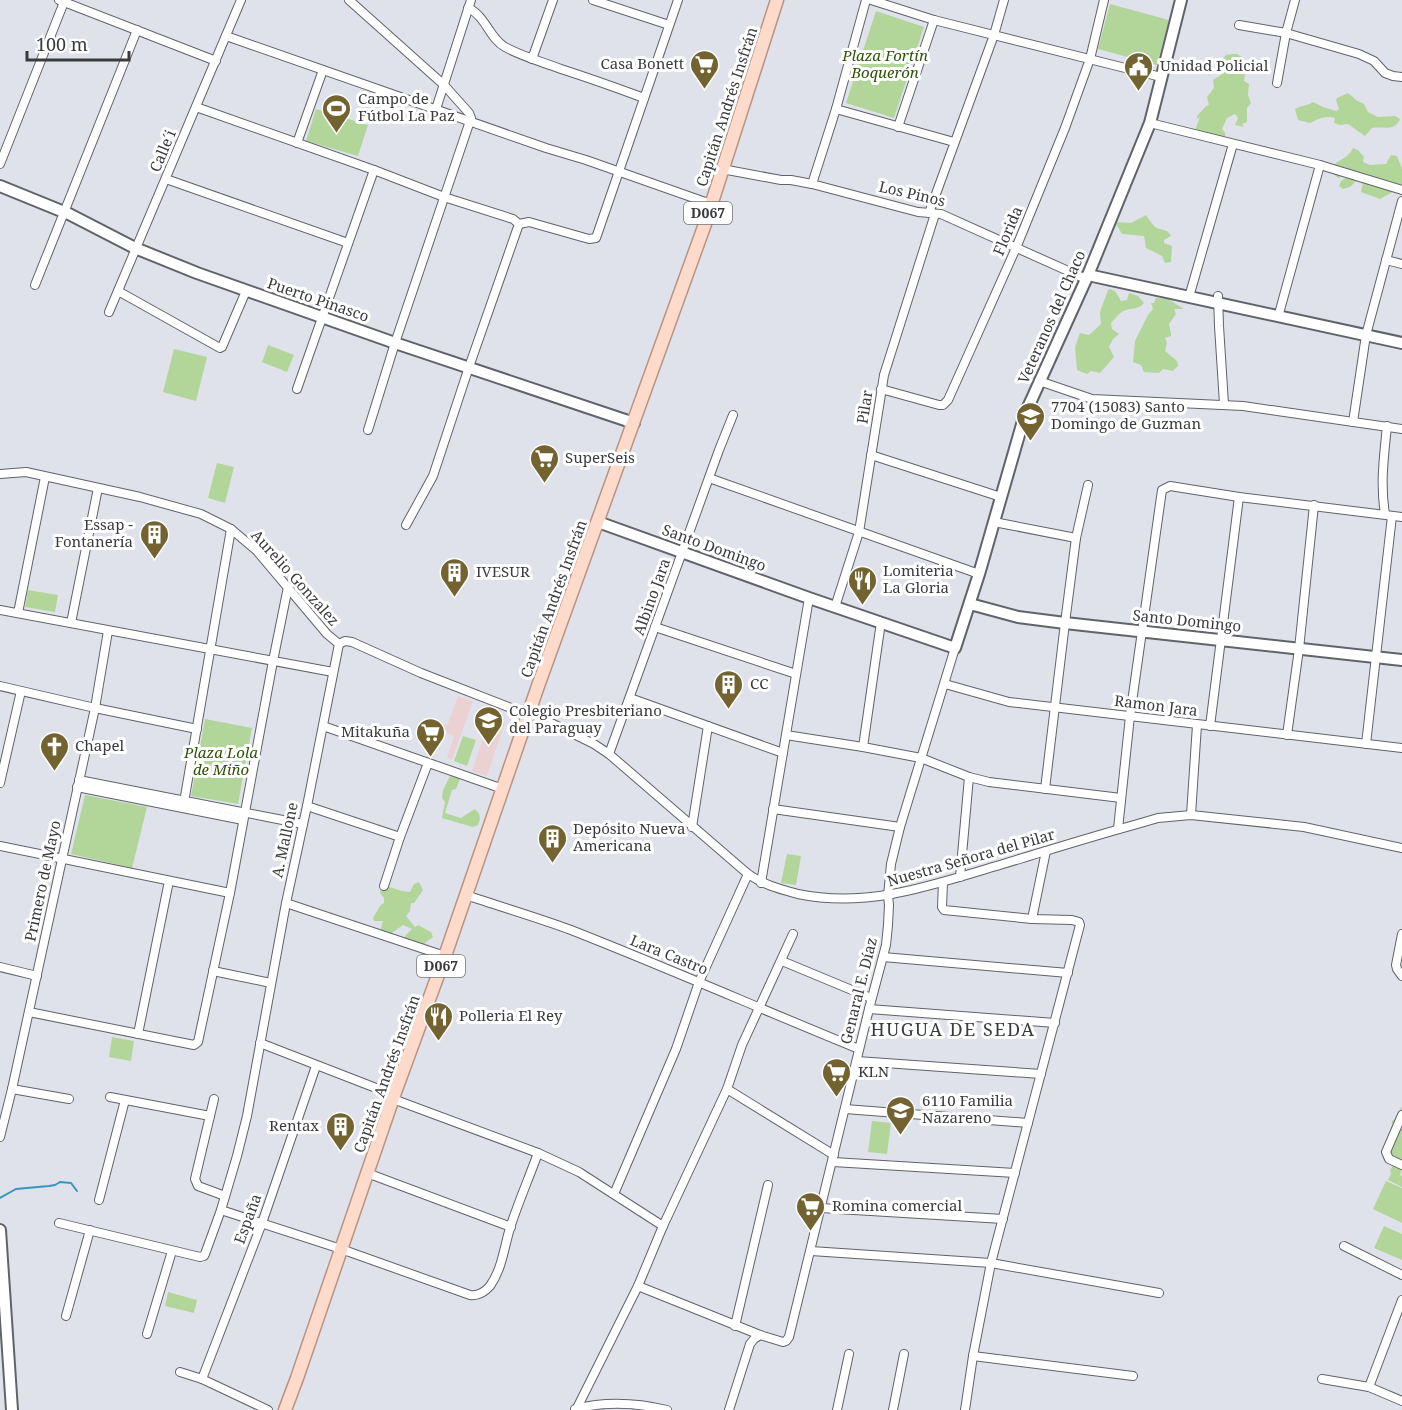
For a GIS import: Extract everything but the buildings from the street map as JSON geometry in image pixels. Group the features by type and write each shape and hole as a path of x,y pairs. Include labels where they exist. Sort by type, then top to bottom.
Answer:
{"main road":[{"name":"Capitán Andrés Insfrán","path":"285,1410 711,204 777,0"}],"street":[{"name":"Calle´i","path":"109,312 241,0"},
{"path":"349,0 444,85 469,113 471,122 395,342 369,430"},
{"path":"532,59 553,0"},
{"path":"593,0 669,25"},
{"path":"519,224 529,222 590,239 598,235 678,0"},
{"path":"812,184 836,109 866,0"},
{"path":"871,0 934,20 1161,77"},
{"name":"Pilar","path":"835,607 859,532 884,375 954,142 994,35 1004,0"},
{"name":"Florida","path":"881,389 939,405 945,403 953,390 1016,248 1065,128 1090,59 1104,0"},
{"name":"Veteranos del Chaco","path":"955,648 1025,414 1088,274 1150,123 1181,0"},
{"path":"1277,83 1286,33 1295,0"},
{"path":"0,164 62,1 216,61"},
{"path":"436,110 469,4 501,44 532,59 644,98"},
{"path":"898,127 934,20"},
{"path":"1239,25 1286,33 1359,54 1374,61 1385,74 1402,76"},
{"path":"35,285 137,30"},
{"path":"226,36 711,204"},
{"path":"297,144 323,70"},
{"path":"196,107 444,197 513,219 519,224"},
{"path":"836,109 954,142"},
{"path":"1150,123 1320,165 1402,190"},
{"path":"1190,294 1233,144"},
{"path":"1280,310 1320,165"},
{"name":"Los Pinos","path":"722,169 812,184 918,212 941,214 1016,248 1088,274 1280,310 1367,332 1402,336"},
{"path":"297,389 374,170"},
{"path":"166,179 348,243"},
{"name":"Puerto Pinasco","path":"0,186 64,212 135,248 246,291 634,423"},
{"path":"1353,422 1367,332 1402,201"},
{"path":"406,525 434,476 519,224"},
{"path":"1386,260 1402,264"},
{"path":"118,291 220,348 246,291"},
{"path":"1224,404 1218,300 1367,332 1402,343"},
{"path":"1040,381 1092,399 1224,404 1402,429"},
{"name":"Albino Jara","path":"609,754 733,415"},
{"path":"1366,744 1377,657 1388,515 1382,497 1387,426"},
{"path":"871,455 1001,497"},
{"name":"Aurelio Gonzalez","path":"0,474 26,472 141,497 201,514 231,529 257,551 327,634 339,644 345,641 352,642 421,673 529,715"},
{"path":"18,613 45,477"},
{"path":"709,478 979,574"},
{"path":"1045,789 1076,538 1088,485"},
{"path":"1118,829 1130,716 1162,490 1170,486 1402,517"},
{"path":"71,624 98,488"},
{"path":"1210,726 1239,497"},
{"path":"1287,735 1314,505"},
{"name":"Santo Domingo","path":"598,522 955,648"},
{"path":"994,522 1076,538"},
{"path":"184,804 231,529"},
{"path":"29,1012 197,1044 230,893 288,587"},
{"path":"761,883 809,598"},
{"name":"Santo Domingo","path":"970,604 1018,617 1402,660"},
{"path":"0,610 333,672"},
{"path":"863,747 881,622"},
{"path":"656,627 796,674"},
{"name":"Primero de Mayo","path":"0,1137 78,784 108,631"},
{"name":"A. Mallone","path":"172,1251 204,1256 225,1196 247,1116 286,903 339,644"},
{"name":"Genaral E. Díaz","path":"760,1335 781,1341 789,1338 871,998 883,957 888,925 891,864 900,827 955,648"},
{"name":"Ramon Jara","path":"945,684 1009,702 1402,748"},
{"path":"0,686 197,729"},
{"path":"0,783 21,691"},
{"path":"630,699 783,753"},
{"name":"Nuestra Señora del Pilar","path":"529,715 537,716 594,744 609,754 692,827 761,883 822,898 850,899 888,896 944,882 1158,818 1191,814 1304,827 1402,848"},
{"path":"1191,814 1197,724"},
{"path":"323,726 503,789"},
{"path":"692,827 708,726"},
{"path":"786,735 921,758 969,777 989,782 1121,798"},
{"path":"384,886 428,763"},
{"path":"960,877 969,777"},
{"path":"78,784 243,816 303,824"},
{"path":"307,806 400,837"},
{"path":"773,809 900,827"},
{"path":"0,846 230,893"},
{"path":"1032,919 1046,851"},
{"path":"614,1194 676,1049 699,982 748,874"},
{"path":"138,1034 170,880"},
{"path":"944,882 942,907 944,910 1032,919 1072,920 1079,922 1080,927 991,1263 965,1410"},
{"name":"Lara Castro","path":"466,895 568,930 859,1049"},
{"path":"286,903 445,957"},
{"path":"576,1409 638,1286 663,1226 728,1089 742,1045 793,934"},
{"path":"1402,934 1396,965 1402,976"},
{"path":"883,957 1068,974"},
{"path":"782,961 871,998"},
{"path":"0,968 37,976"},
{"path":"213,971 271,983"},
{"path":"869,1009 1055,1023"},
{"path":"260,1043 579,1172 663,1226"},
{"path":"857,1061 1041,1074"},
{"name":"España","path":"202,1379 262,1223 316,1066"},
{"path":"12,1089 69,1100"},
{"path":"728,1089 833,1158 1015,1173"},
{"path":"110,1097 210,1116"},
{"path":"214,1099 195,1181 198,1186 225,1196"},
{"path":"99,1200 124,1100"},
{"path":"845,1109 1028,1123"},
{"path":"1402,1115 1386,1150 1389,1159 1402,1165"},
{"path":"221,1210 341,1249 470,1295 478,1295 484,1292 498,1272 511,1227 538,1154"},
{"path":"367,1173 511,1227"},
{"path":"735,1326 768,1185"},
{"path":"820,1208 1003,1219"},
{"path":"59,1223 172,1251 147,1334"},
{"path":"0,1230 12,1410"},
{"path":"66,1316 90,1230"},
{"path":"1344,1246 1402,1275"},
{"path":"811,1251 991,1263 1159,1293"},
{"path":"638,1286 760,1335"},
{"path":"1369,1387 1402,1300"},
{"path":"729,1410 750,1344 760,1335"},
{"path":"837,1410 849,1354"},
{"path":"893,1410 904,1354"},
{"path":"973,1356 1133,1376"},
{"path":"180,1371 268,1410"},
{"path":"1323,1379 1369,1387 1402,1401"},
{"path":"576,1409 619,1404 667,1410"}],"shaded area":[{"name":"Colegio Presbiteriano del Paraguay","path":"458,696 473,701 452,760 447,758 454,736 436,727 437,722 447,726"},
{"name":"Colegio Presbiteriano del Paraguay","path":"490,717 505,722 487,776 472,771"}],"green space":[{"path":"1110,4 1169,20 1157,65 1098,49"},
{"name":"Plaza Fortín Boquerón","path":"876,11 924,27 894,118 846,103"},
{"path":"1226,55 1242,57 1240,66 1245,75 1244,81 1249,84 1248,95 1251,103 1247,108 1247,122 1242,124 1244,127 1235,125 1238,118 1235,114 1227,118 1222,129 1225,139 1193,136 1200,117 1197,119 1197,116 1209,105 1207,97 1214,88 1213,80 1226,69 1220,62"},
{"path":"1348,93 1364,104 1368,112 1378,117 1395,116 1400,119 1398,123 1392,127 1372,128 1365,136 1348,124 1334,123 1335,118 1332,117 1310,123 1298,120 1295,109 1313,102 1336,111 1339,109 1337,98"},
{"name":"Campo de Fútbol La Paz","path":"316,109 368,125 358,156 306,141"},
{"path":"1353,148 1364,157 1363,162 1370,165 1386,164 1391,155 1397,156 1402,169 1402,187 1380,199 1361,192 1363,184 1357,180 1350,187 1343,189 1339,186 1346,178 1345,175 1338,178 1330,171"},
{"path":"1146,215 1155,227 1166,231 1171,236 1164,240 1164,243 1172,246 1171,262 1165,263 1162,256 1146,248 1144,236 1122,234 1115,222 1131,223"},
{"path":"1110,289 1115,291 1121,301 1127,300 1129,293 1138,296 1144,303 1139,307 1122,312 1111,323 1112,329 1119,334 1109,347 1114,357 1100,373 1091,371 1087,374 1077,370 1075,347 1080,333 1089,335 1101,324 1100,312"},
{"path":"1156,298 1168,299 1184,309 1174,309 1176,314 1169,324 1171,336 1165,338 1167,343 1165,351 1177,361 1178,366 1173,371 1163,369 1159,373 1144,372 1141,365 1133,362 1135,341 1153,309 1151,303 1154,303"},
{"path":"268,345 294,355 287,372 262,362"},
{"path":"174,349 207,357 196,401 163,392"},
{"path":"217,463 234,467 225,503 208,498"},
{"path":"28,590 58,595 55,612 25,607"},
{"name":"Plaza Lola de Miño","path":"205,719 252,728 238,804 191,796"},
{"path":"463,736 476,740 467,766 454,761"},
{"path":"456,775 460,779 456,789 452,790 445,813 461,818 475,809 480,819 478,825 473,827 442,818 445,802 442,798 443,790 450,776"},
{"path":"85,795 147,807 132,868 71,854"},
{"path":"787,854 801,856 796,885 781,883"},
{"path":"419,882 423,890 414,903 411,903 410,911 406,916 415,927 418,925 431,932 433,937 422,949 405,941 405,936 412,929 403,925 389,935 380,932 383,921 374,921 373,918 384,903 384,898 380,893 381,888 386,886 410,892 414,884"},
{"path":"112,1037 134,1041 131,1061 109,1057"},
{"path":"1402,1106 1402,1170 1400,1175 1402,1176 1402,1187 1388,1180 1390,1170 1395,1163 1390,1157 1389,1149 1393,1147 1392,1141 1397,1126 1392,1124 1392,1121 1398,1117"},
{"path":"872,1121 891,1123 887,1154 868,1152"},
{"path":"1386,1181 1402,1188 1402,1223 1373,1209"},
{"path":"1384,1226 1402,1234 1402,1260 1374,1248"},
{"path":"168,1292 197,1300 194,1313 165,1306"}],"waterway":[{"path":"0,1198 16,1189 49,1186 60,1182 71,1183 77,1191"}],"place":[{"name":"Casa Bonett","path":"705,90"},
{"name":"Unidad Policial","path":"1139,92"},
{"name":"Campo de Fútbol La Paz","path":"337,134"},
{"name":"7704 (15083) Santo Domingo de Guzman","path":"1030,442"},
{"name":"SuperSeis","path":"544,484"},
{"name":"Essap - Fontanería","path":"154,560"},
{"name":"IVESUR","path":"455,598"},
{"name":"Lomiteria La Gloria","path":"862,606"},
{"name":"CC","path":"729,710"},
{"name":"Colegio Presbiteriano del Paraguay","path":"488,746"},
{"name":"Mitakuña","path":"431,758"},
{"name":"Chapel","path":"54,772"},
{"name":"Depósito Nueva Americana","path":"552,864"},
{"name":"Polleria El Rey","path":"438,1042"},
{"name":"KLN","path":"837,1098"},
{"name":"6110 Familia Nazareno","path":"901,1136"},
{"name":"Rentax","path":"340,1152"},
{"name":"Romina comercial","path":"811,1232"}],"district":[{"name":"HUGUA DE SEDA","path":"953,1030"}]}
